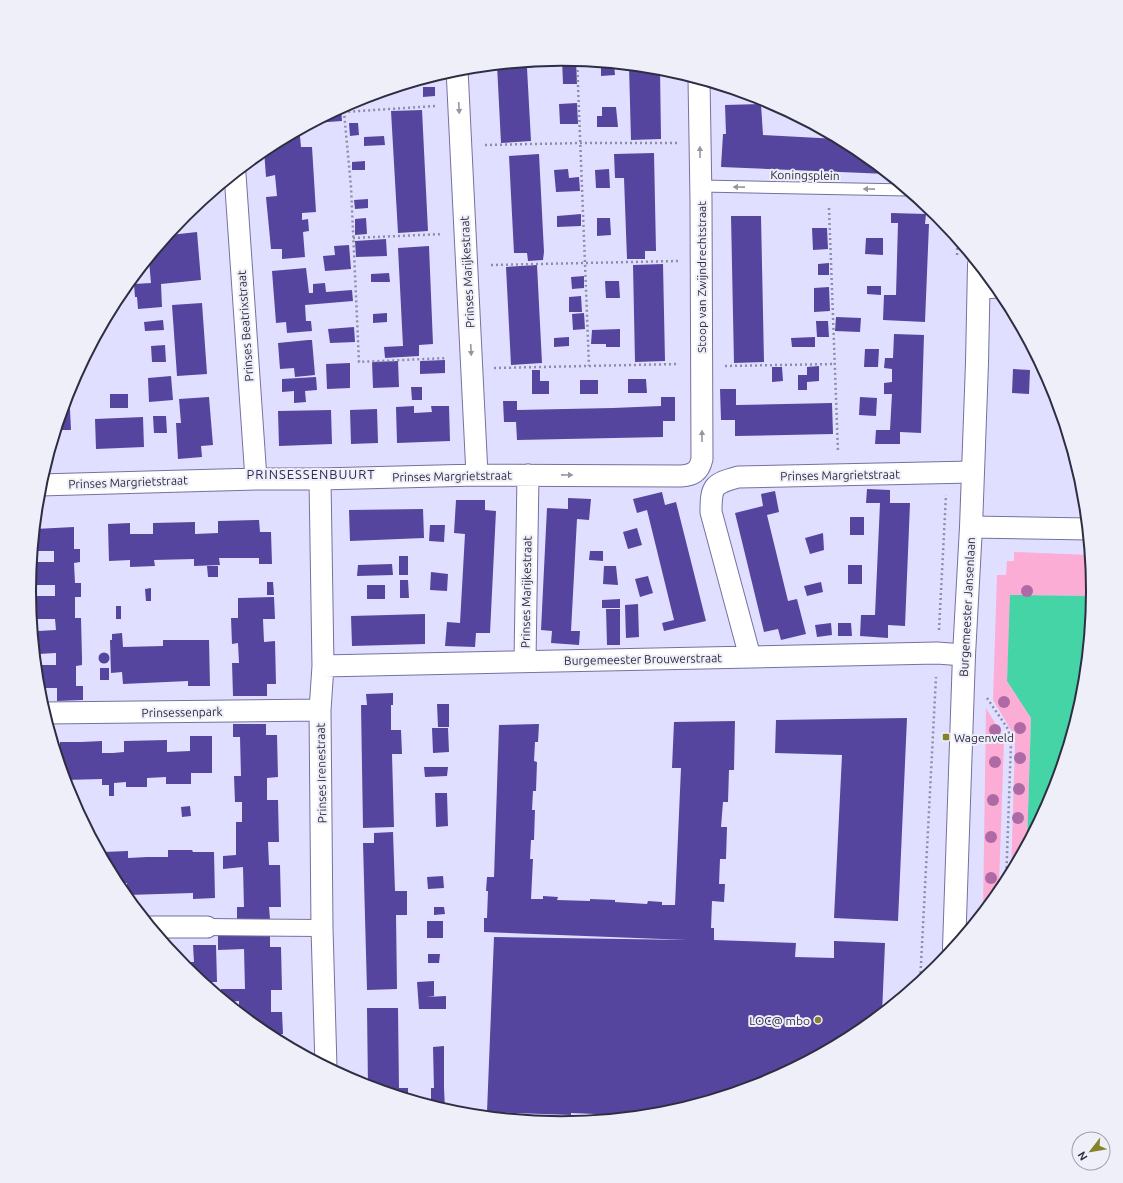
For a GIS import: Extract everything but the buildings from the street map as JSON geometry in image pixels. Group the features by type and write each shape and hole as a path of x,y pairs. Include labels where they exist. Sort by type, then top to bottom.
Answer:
{"street":[{"name":"Prinses Marijkestraat","path":"458,76 477,475"},
{"name":"Stoop van Zwijndrechtstraat","path":"696,473 700,467 702,459 700,261 701,186 698,84"},
{"name":"Prinses Beatrixstraat","path":"235,180 256,479"},
{"name":"Burgemeester Jansenlaan","path":"954,941 964,655 971,527 979,273"},
{"name":"Prinses Margrietstraat","path":"750,657 711,512 712,490 718,484 738,477 972,472"},
{"name":"Prinses Margrietstraat","path":"47,485 477,475 681,476 696,473"},
{"name":"Prinses Marijkestraat","path":"525,662 528,475"},
{"name":"Prinses Irenestraat","path":"320,479 322,928 326,1061"},
{"path":"971,527 1084,529"},
{"name":"Burgemeester Brouwerstraat","path":"322,666 937,653 964,655"},
{"name":"Prinsessenpark","path":"50,713 320,710"},
{"path":"157,927 322,928"}],"lane":[{"name":"Koningsplein","path":"701,186 900,190"},
{"path":"979,292 992,292"}],"path":[{"path":"577,66 589,366"},
{"path":"347,112 459,104"},
{"path":"344,113 351,187 359,362 589,366 835,364"},
{"path":"461,146 580,143 700,143"},
{"path":"822,207 830,208 838,475"},
{"path":"353,238 465,232"},
{"path":"467,265 700,261"},
{"path":"920,975 939,621"},
{"path":"983,693 1008,730 1012,742 1007,870"}],"shaded area":[{"path":"1014,552 1086,555 1087,592 1087,596 1011,595 1007,681 1031,718 1027,835 1011,863 1015,742 1011,730 993,700 997,575 1006,575 1007,561 1014,561"},
{"path":"1010,595 1087,596 1083,660 1069,728 1047,793 1027,835 1031,718 1007,681"},
{"path":"986,708 1004,741 999,881 983,904"}],"place":[{"name":"Wagenveld","path":"946,737"},
{"name":"LOC@ mbo","path":"818,1020"}],"district":[{"name":"PRINSESSENBUURT","path":"311,474"}]}
